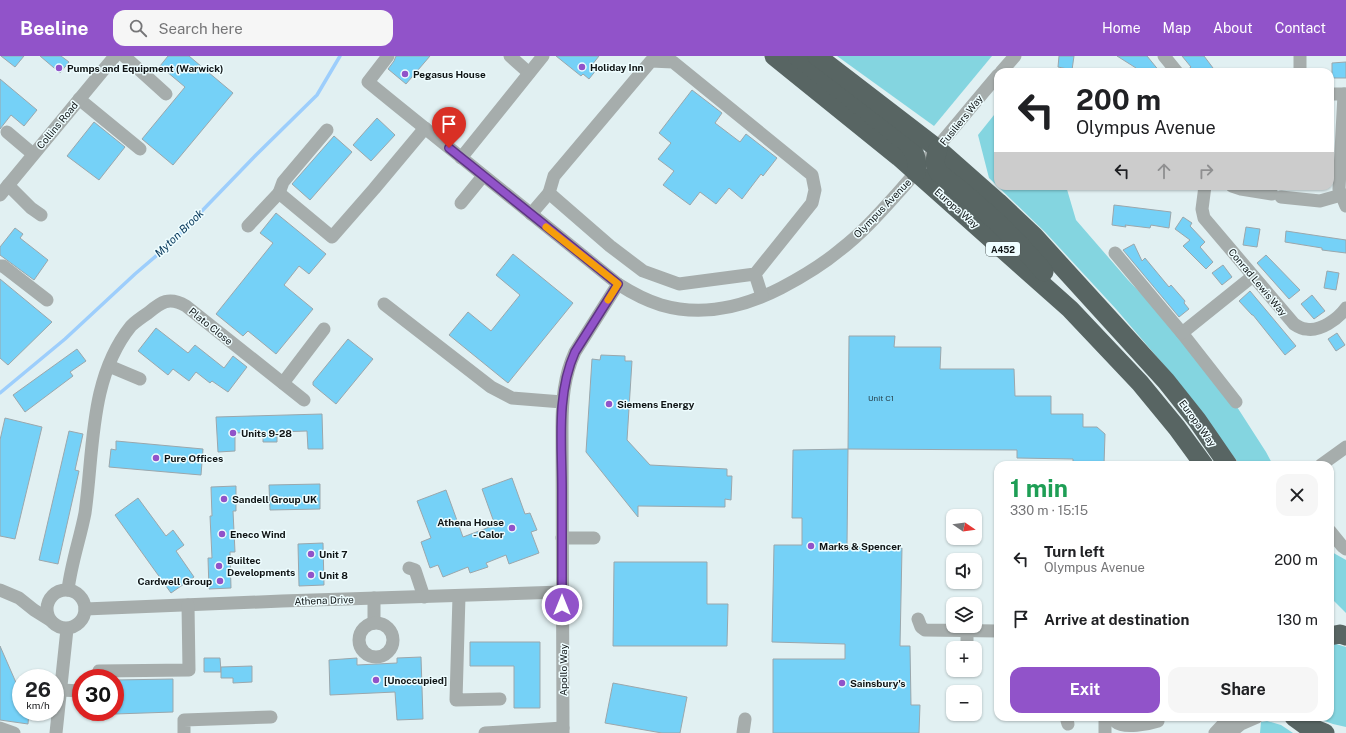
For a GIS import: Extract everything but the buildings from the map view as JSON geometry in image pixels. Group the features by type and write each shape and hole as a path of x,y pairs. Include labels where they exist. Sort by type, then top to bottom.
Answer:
{"highway":[{"name":"Europa Way","path":"774,56 899,157 920,169 968,217 1070,309 1140,383 1177,428 1201,461"},
{"path":"798,56 906,142 914,152 920,169"},
{"name":"Europa Way","path":"817,56 938,149 1034,236 1166,381 1197,420 1225,461"},
{"path":"938,149 934,162 939,173 999,224 1021,246 1052,280 1070,309"},
{"path":"1298,722 1325,733"}],"street":[{"name":"Collins Road","path":"4,190 115,56"},
{"path":"124,56 166,94"},
{"name":"Olympus Avenue","path":"388,56 368,82 618,284 638,296 662,306 682,309 722,309 742,304 762,296 806,274 841,250 876,219 920,169"},
{"path":"510,56 529,73"},
{"path":"461,158 543,56"},
{"path":"1004,68 1015,56"},
{"path":"1164,56 1174,68"},
{"path":"1300,56 1300,68"},
{"path":"531,214 549,193 554,176 652,61 673,62 812,175 814,190 812,204 755,274 679,284 643,271 610,246 549,193"},
{"name":"Fusiliers Way","path":"920,169 994,80"},
{"path":"1247,190 1320,201 1344,201 1339,189 1345,94 1334,94"},
{"path":"79,99 140,149"},
{"path":"279,193 332,237 425,128"},
{"path":"248,226 279,193 283,182 327,130"},
{"path":"8,132 33,154"},
{"path":"461,202 483,176"},
{"path":"4,190 41,215"},
{"name":"Conrad Lewis Way","path":"1204,190 1202,209 1204,218 1294,324 1306,329 1318,329 1345,313"},
{"path":"1115,253 1182,333 1236,402"},
{"path":"0,266 3,266 47,300"},
{"path":"755,274 762,296"},
{"path":"1182,333 1253,276"},
{"name":"Apollo Way","path":"563,731 562,402 566,375 575,352 618,284"},
{"name":"Plato Close","path":"68,590 86,505 96,410 101,388 109,366 123,337 132,325 162,302 180,302 304,400"},
{"path":"384,304 491,387 512,398 562,402"},
{"path":"283,383 324,329"},
{"path":"109,366 140,379"},
{"path":"1327,461 1346,447"},
{"path":"1334,536 1346,549"},
{"path":"562,538 594,538"},
{"path":"409,568 415,570 424,597"},
{"path":"0,590 19,598 61,628 67,628 78,624 84,615 85,609 82,598 73,591 68,590 58,592 50,598 36,600 19,598"},
{"name":"Athena Drive","path":"85,609 562,592"},
{"path":"459,596 456,700 500,699"},
{"path":"50,598 47,609 50,620"},
{"path":"374,598 374,623"},
{"path":"124,671 190,670 188,605"},
{"path":"918,619 921,627 926,630 946,630"},
{"path":"63,669 67,628"},
{"path":"982,630 994,631"},
{"path":"184,733 184,720 271,717"},
{"path":"743,733 746,719"},
{"path":"56,733 57,721"},
{"path":"1116,721 1121,725 1155,721"},
{"path":"1215,733 1226,721"},
{"path":"1230,733 1241,724 1248,721"},
{"path":"0,728 14,733"},
{"path":"485,733 563,731"}],"shaded area":[{"path":"837,56 992,56 934,126"},
{"path":"994,115 994,183 989,178 978,135"},
{"path":"1001,190 1067,190 1076,220 1128,280 1179,333 1230,396 1271,461 1237,461 1169,371 1116,309 1045,232"},
{"path":"1334,553 1346,560 1346,613 1334,601"},
{"path":"1334,644 1346,647 1346,727 1324,721 1334,721"},
{"path":"1267,721 1281,725 1293,733 1260,733 1261,722"}],"waterway":[{"name":"Myton Brook","path":"0,393 65,339 135,274 170,244 256,155 317,95 340,56"}],"slow traffic":[{"path":"546,227 618,284 608,300"}],"place":[{"name":"Holiday Inn","path":"582,67"},
{"name":"Pumps and Equipment (Warwick)","path":"59,68"},
{"name":"Pegasus House","path":"405,74"},
{"name":"Siemens Energy","path":"609,404"},
{"name":"Units 9-28","path":"233,433"},
{"name":"Pure Offices","path":"156,458"},
{"name":"Sandell Group UK","path":"224,499"},
{"name":"Athena House - Calor","path":"512,528"},
{"name":"Eneco Wind","path":"222,534"},
{"name":"Marks & Spencer","path":"811,546"},
{"name":"Unit 7","path":"311,554"},
{"name":"Builtec Developments","path":"219,566"},
{"name":"Unit 8","path":"311,575"},
{"name":"Cardwell Group","path":"220,581"},
{"name":"[Unoccupied]","path":"376,680"},
{"name":"Sainsbury's","path":"842,683"}],"route":[{"path":"449,148 618,284 575,352 566,375 562,402 562,605"}]}
